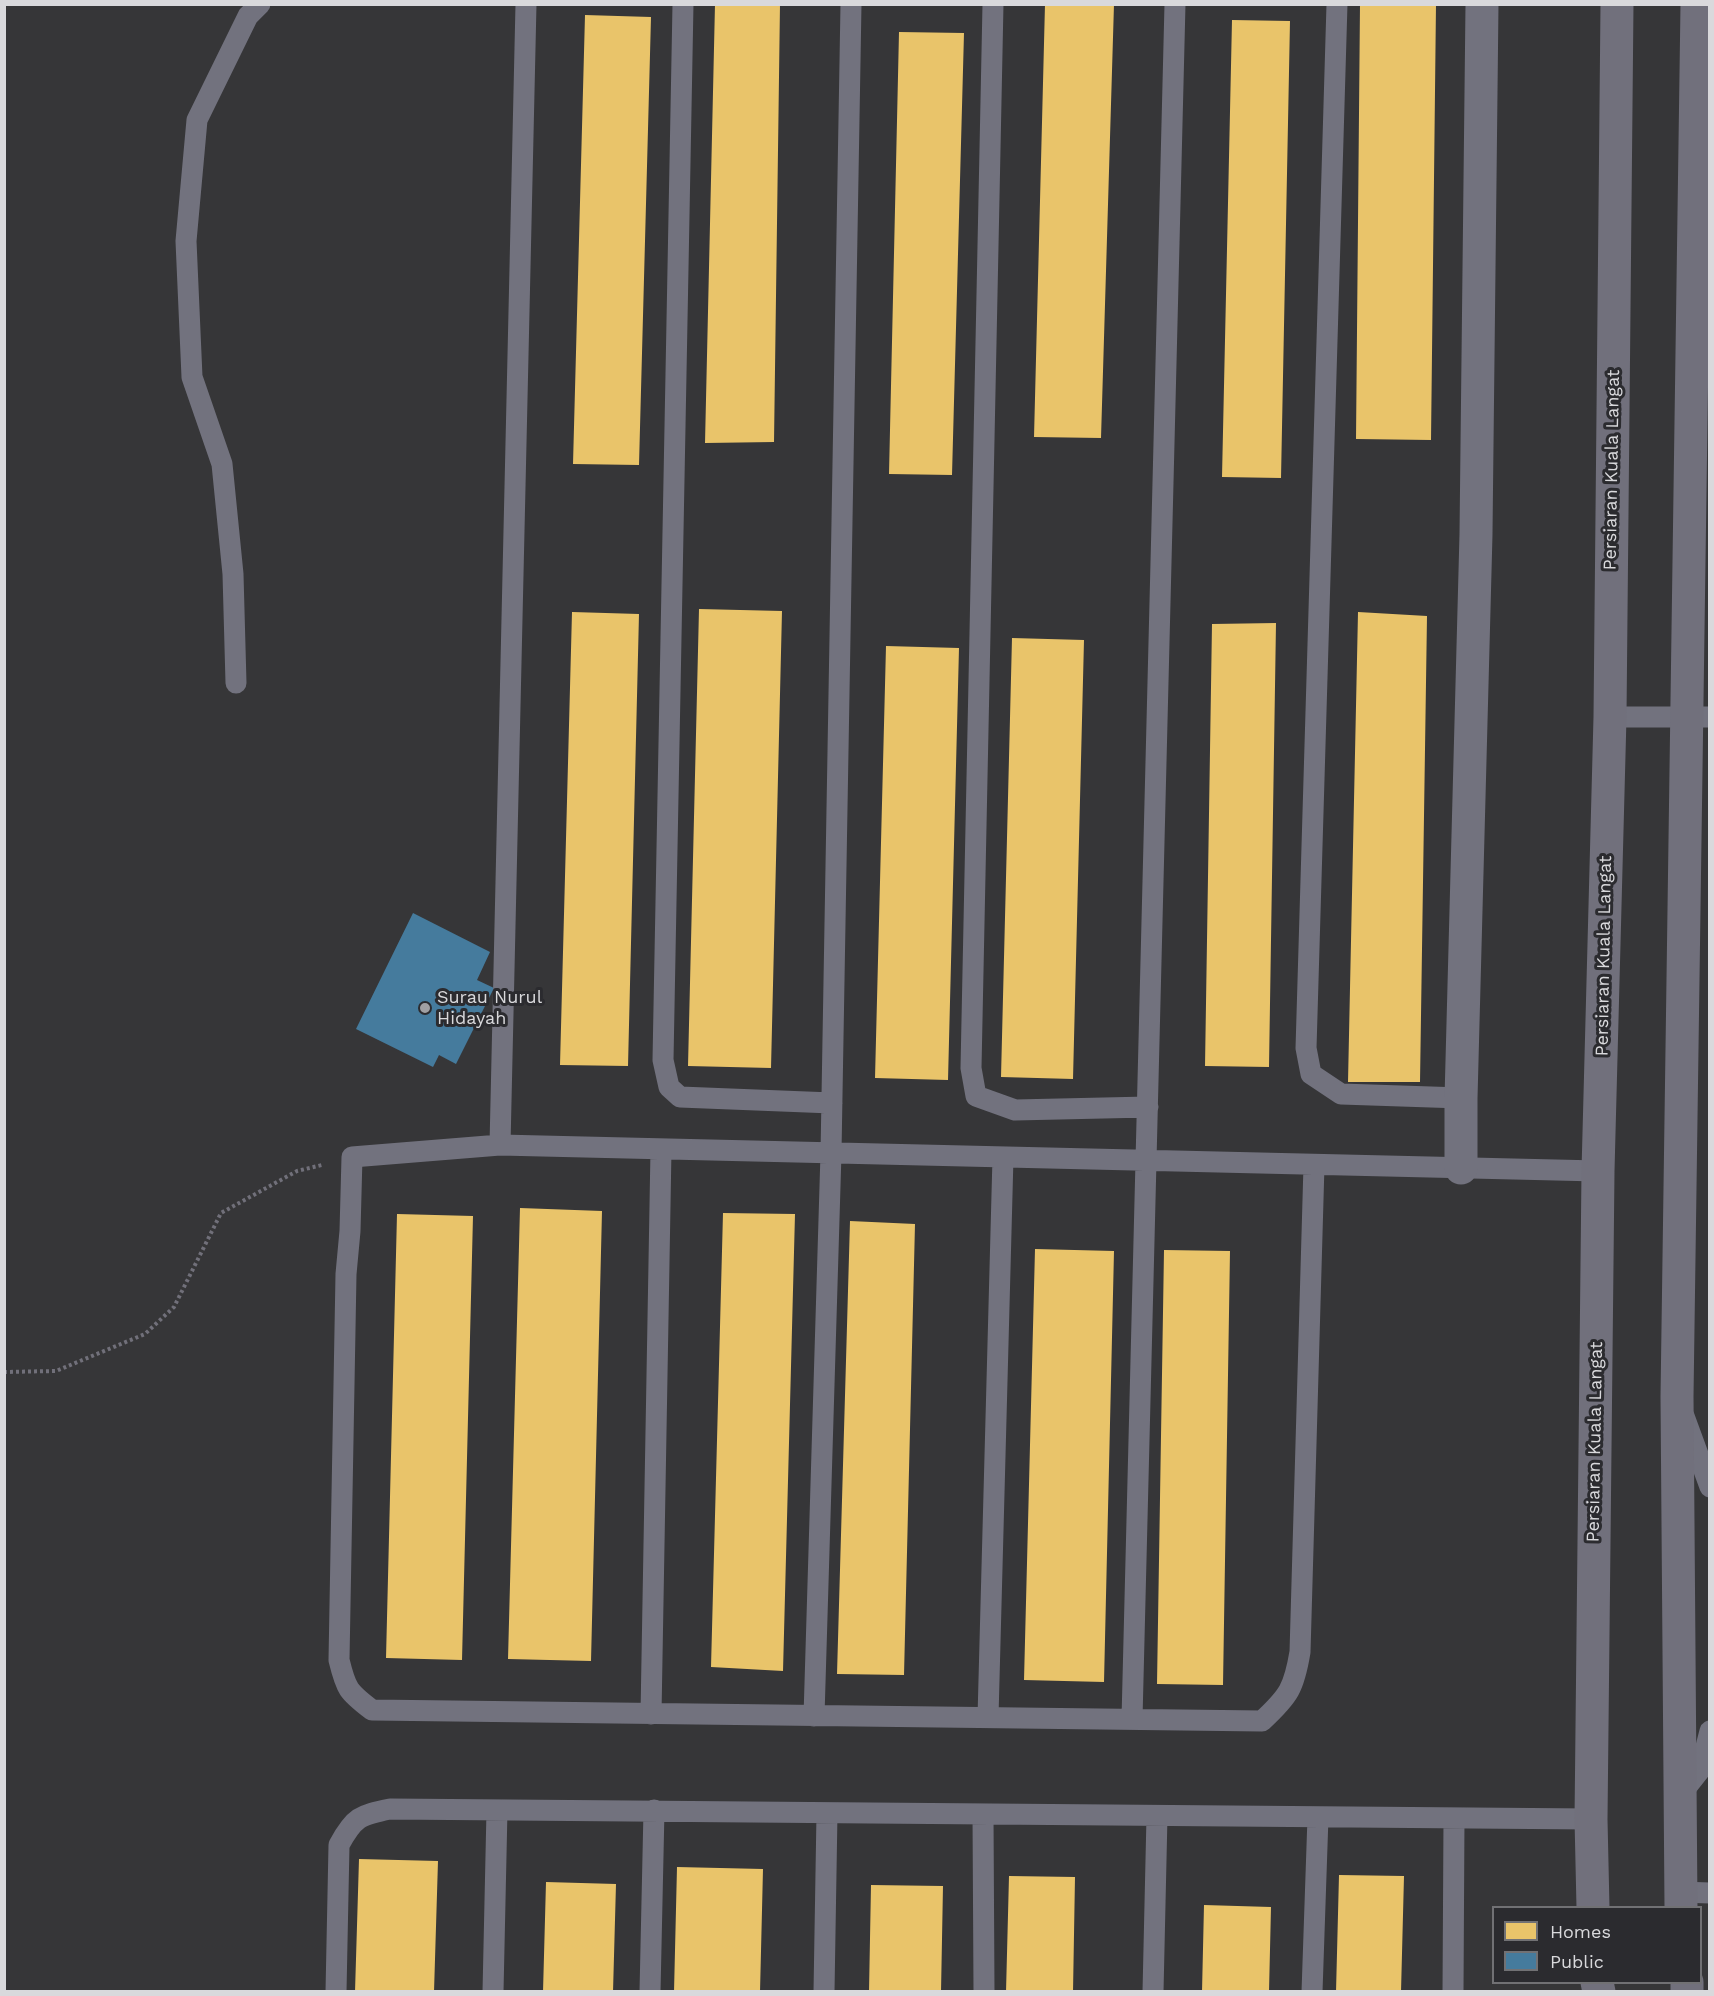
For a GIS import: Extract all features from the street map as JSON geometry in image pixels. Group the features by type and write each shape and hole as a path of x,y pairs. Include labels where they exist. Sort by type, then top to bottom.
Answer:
{"main road":[{"name":"Persiaran Kuala Langat","path":"1593,1906 1591,1819 1598,1171 1610,717 1617,4"},
{"path":"1690,1898 1681,1794 1677,1396 1685,820 1698,717 1689,588 1697,4"},
{"path":"1689,588 1697,641 1710,662"},
{"path":"1685,820 1691,779 1710,755"}],"street":[{"path":"1461,1168 1476,534 1482,4"}],"lane":[{"path":"236,683 233,574 222,464 192,377 186,241 197,120 248,16 260,4"},
{"path":"500,1145 526,4"},
{"path":"683,4 663,1060 669,1087 680,1097 832,1102"},
{"path":"814,1716 831,1153 851,4"},
{"path":"993,4 970,1068 976,1096 1015,1110 1148,1107"},
{"path":"1132,1719 1175,4"},
{"path":"1337,4 1306,1048 1311,1074 1341,1094 1461,1098"},
{"path":"1610,717 1698,717"},
{"path":"1314,1165 1300,1652 1291,1691 1262,1721 372,1710 353,1696 345,1686 339,1659 346,1274 352,1157 500,1145 1598,1171"},
{"path":"651,1714 661,1149"},
{"path":"988,1717 1003,1157"},
{"path":"1677,1396 1710,1487"},
{"path":"1681,1794 1700,1770 1710,1731"},
{"path":"336,1992 339,1845 348,1828 363,1814 390,1809 1591,1819"},
{"path":"493,1992 496,1810"},
{"path":"650,1992 654,1810"},
{"path":"824,1992 827,1813"},
{"path":"983,1814 984,1992"},
{"path":"1153,1992 1157,1816"},
{"path":"1312,1992 1318,1816"},
{"path":"1453,1992 1454,1818"}],"path":[{"path":"4,1372 56,1371 146,1334 174,1307 221,1213 297,1172 352,1157"}],"building: Homes":[{"path":"715,4 780,4 774,442 705,443"},
{"path":"1045,4 1114,4 1101,438 1034,437"},
{"path":"1360,4 1436,4 1431,440 1356,439"},
{"path":"585,15 651,17 639,465 573,464"},
{"path":"1232,20 1290,21 1281,478 1222,477"},
{"path":"899,32 964,33 952,475 889,474"},
{"path":"699,609 782,611 771,1068 688,1066"},
{"path":"572,612 639,614 628,1066 560,1065"},
{"path":"1358,612 1427,616 1420,1082 1348,1082"},
{"path":"1276,623 1269,1067 1205,1066 1212,624"},
{"path":"1012,638 1084,640 1073,1079 1001,1077"},
{"path":"886,646 959,648 948,1080 875,1078"},
{"path":"520,1208 602,1211 591,1661 508,1659"},
{"path":"723,1213 795,1214 783,1671 711,1667"},
{"path":"397,1214 473,1216 462,1660 386,1658"},
{"path":"850,1221 915,1224 904,1675 837,1674"},
{"path":"1035,1249 1114,1251 1104,1682 1024,1680"},
{"path":"1164,1250 1230,1251 1223,1685 1157,1684"},
{"path":"359,1859 438,1861 434,1992 355,1992"},
{"path":"677,1867 763,1869 760,1992 674,1992"},
{"path":"1339,1875 1404,1876 1401,1992 1336,1992"},
{"path":"1009,1876 1075,1877 1073,1992 1006,1992"},
{"path":"546,1882 616,1884 613,1992 543,1992"},
{"path":"871,1885 943,1886 941,1992 869,1992"},
{"path":"1204,1905 1271,1907 1269,1992 1202,1992"}],"building: Public":[{"name":"Surau Nurul Hidayah","path":"413,913 490,952 477,980 494,988 456,1064 439,1055 433,1067 356,1029"}],"place":[{"name":"Surau Nurul Hidayah","path":"425,1008"}]}
